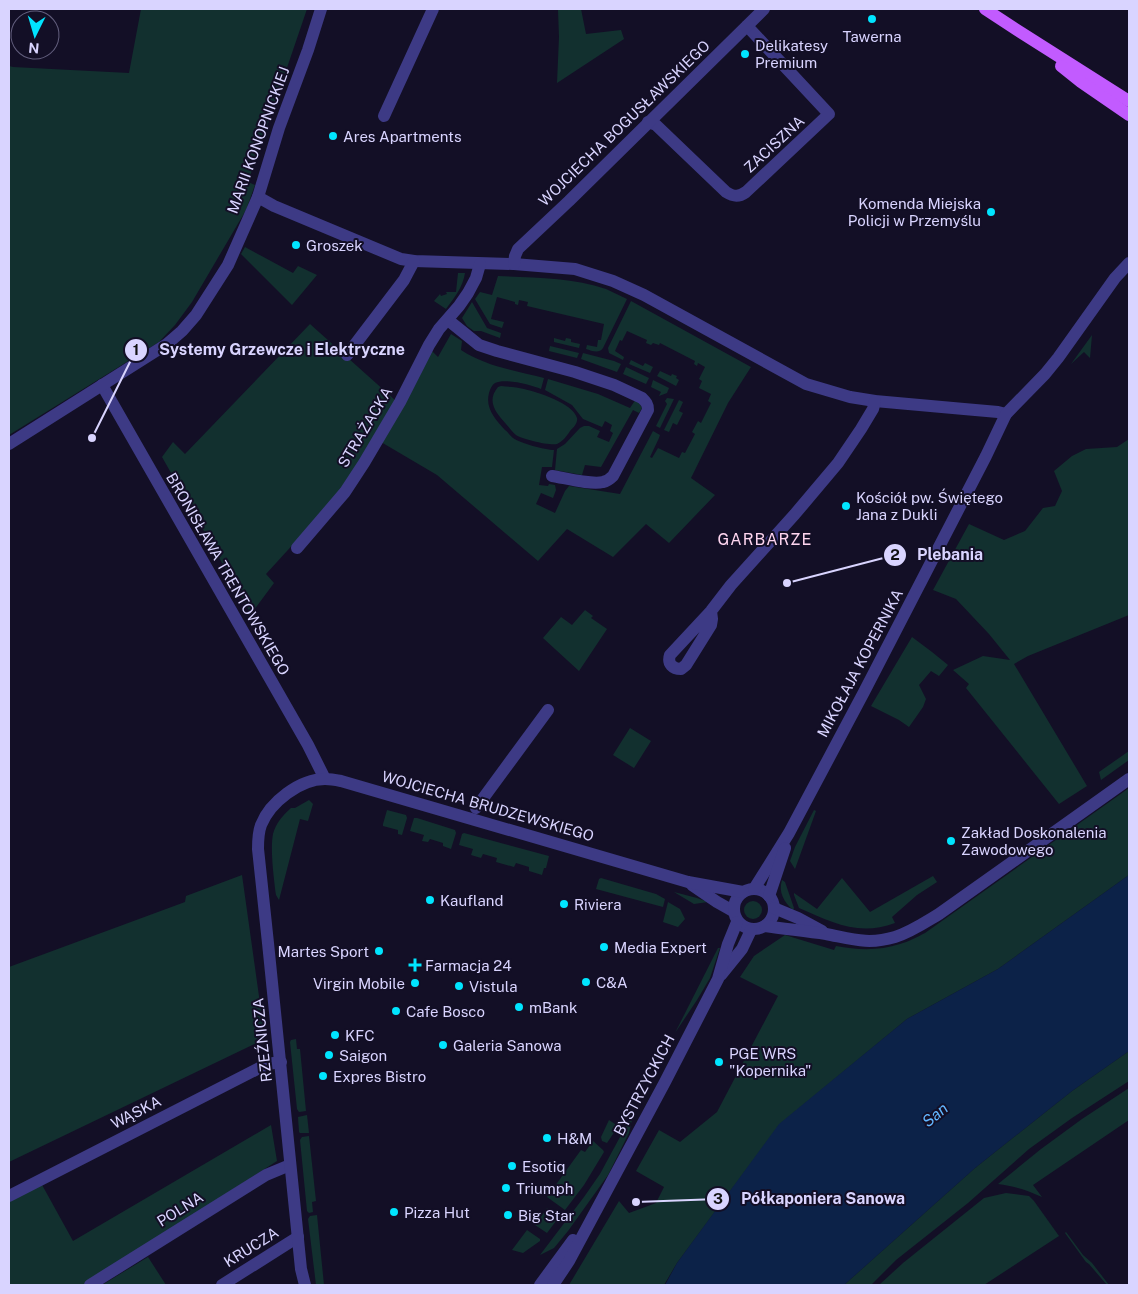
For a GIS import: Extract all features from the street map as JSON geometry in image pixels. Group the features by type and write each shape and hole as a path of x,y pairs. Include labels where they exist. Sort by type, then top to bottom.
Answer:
{"main road":[{"path":"985,9 1129,101"},
{"path":"1017,30 1081,82 1129,116"}],"street":[{"name":"MARII KONOPNICKIEJ","path":"9,444 167,344 196,315 228,265 258,197 279,128 321,9"},
{"path":"384,116 433,9"},
{"name":"WOJCIECHA BOGUSŁAWSKIEGO","path":"514,264 514,256 518,249 764,9"},
{"name":"ZACISZNA","path":"648,122 656,125 726,192 736,197 746,192 829,114 746,26"},
{"path":"258,197 274,206 401,259 414,262 514,264 574,269 613,281 644,295 806,384 850,397 1006,414"},
{"path":"347,355 404,280 414,262"},
{"name":"MIKOŁAJA KOPERNIKA","path":"749,890 789,833 864,692 1006,414 1045,374 1115,278 1129,263"},
{"name":"STRAŻACKA","path":"297,548 344,492 400,402 429,345 439,329 468,293 476,278 480,264"},
{"path":"448,320 479,345 614,385 642,398 648,405 648,410 613,476 609,480 594,483 552,476"},
{"name":"BRONISŁAWA TRENTOWSKIEGO","path":"102,385 326,779"},
{"path":"711,611 731,585 838,463 873,408 875,401"},
{"path":"476,808 548,710"},
{"name":"WOJCIECHA BRUDZEWSKIEGO","path":"281,798 311,781 326,779 341,781 688,882 749,890"},
{"path":"765,926 861,941 893,937 909,932 939,914 1129,779"},
{"name":"RZEŹNICZA","path":"281,798 271,808 261,825 258,834 258,849 301,1269 305,1285"},
{"name":"MIKOŁAJA KOPERNIKA","path":"772,902 789,833"},
{"name":"WOJCIECHA BRUDZEWSKIEGO","path":"688,882 735,916"},
{"path":"772,902 772,918 765,926 759,929 752,930 744,927 735,916 735,900 749,890 763,891 772,902 828,935"},
{"name":"BYSTRZYCKICH","path":"553,1285 569,1261 599,1206 718,979 735,916"},
{"name":"BYSTRZYCKICH","path":"718,979 742,949 752,930"},
{"name":"WĄSKA","path":"9,1196 267,1064 280,1062"},
{"name":"POLNA","path":"90,1285 266,1175 290,1165"},
{"name":"BYSTRZYCKICH","path":"540,1285 599,1206"},
{"name":"KRUCZA","path":"222,1285 298,1237"}],"green space":[{"path":"141,9 307,9 248,182 255,185 246,210 192,302 175,325 159,342 9,435 9,66 129,73"},
{"path":"581,9 586,34 621,30 624,39 557,83 558,10"},
{"path":"245,247 293,273 298,266 317,275 292,305 241,254"},
{"path":"458,273 465,273 464,278 458,292 446,309 434,301 440,294 441,296 447,294 446,292 456,292"},
{"path":"498,276 580,282 606,289 627,299 603,348 600,351 593,351 586,349 587,345 597,347 598,340 601,340 604,324 527,306 528,302 519,300 518,305 515,302 497,297 491,319 504,322 502,328 490,324 475,299 480,292 492,295"},
{"path":"631,301 751,367 728,403 691,478 715,495 669,543 646,524 613,557 567,529 538,561 437,475 381,442 431,350 438,357 451,334 462,341 461,350 470,356 501,367 544,378 541,389 505,381 495,383 488,398 488,404 492,413 512,437 533,446 554,450 552,467 542,467 539,485 555,485 556,490 553,498 541,493 536,504 555,513 569,486 620,494 653,431 660,435 650,457 652,458 658,448 679,458 682,452 685,453 695,434 692,432 698,421 701,423 711,403 708,401 711,394 699,388 702,381 699,379 705,367 698,363 697,366 694,364 695,361 660,343 659,345 653,343 651,345 646,343 647,340 627,331 615,351 624,357 623,360 609,353 608,348"},
{"path":"472,302 487,328 501,333 500,338 481,331 474,331 467,326 462,318"},
{"path":"310,324 396,401 360,465 318,517 266,574 274,583 251,614 162,457 173,442 185,454"},
{"path":"1092,335 1090,358 1084,352 1071,364"},
{"path":"554,338 565,341 566,338 571,339 571,342 580,344 579,348 554,342"},
{"path":"550,346 579,353 577,358 549,351"},
{"path":"583,353 621,364 617,372 581,359"},
{"path":"631,360 643,366 645,363 653,367 650,373 629,364"},
{"path":"626,367 649,378 646,384 623,374"},
{"path":"660,371 671,376 672,374 677,376 676,378 679,380 676,386 657,376"},
{"path":"548,379 598,394 630,408 636,399 639,403 642,408 639,413 633,410 601,467 585,465 582,475 555,470 557,449 565,444 580,428 589,426 600,431 597,437 609,442 613,433 610,431 612,425 605,421 602,427 583,419 572,405 545,390"},
{"path":"653,380 669,388 667,393 659,396 661,392 651,387"},
{"path":"501,386 521,388 554,399 574,413 577,418 576,423 564,439 557,444 543,443 519,437 502,420 494,407 494,392"},
{"path":"667,398 674,399 660,428 656,426 667,404 665,401"},
{"path":"679,400 683,402 679,411 683,413 677,425 673,423 669,432 664,430"},
{"path":"1129,439 1129,615 1028,656 1014,664 1087,786 1059,804 966,688 969,684 953,670 983,656 1010,660 989,634 956,599 933,590 969,524 1004,540 1025,531 1043,508 1055,506 1062,491 1054,471 1072,456 1086,449 1117,447"},
{"path":"585,610 593,616 591,618 607,629 579,671 543,638 561,617 572,625"},
{"path":"912,637 948,665 939,676 931,671 919,685 926,699 923,707 909,727 871,706"},
{"path":"630,728 651,741 634,768 613,755"},
{"path":"1129,751 1129,760 1101,780 1099,772"},
{"path":"1129,788 1129,875 998,969 907,1019 780,1124 677,1263 664,1285 569,1285 619,1201 629,1213 656,1203 664,1187 636,1171 659,1130 680,1142 717,1112 778,996 740,977 754,956 785,935 834,950 836,946 876,949 909,941 925,933"},
{"path":"309,800 313,804 308,821 300,819 279,900 276,895 273,873 272,848 274,830 291,808 295,808"},
{"path":"387,810 406,815 407,818 402,835 398,834 398,830 383,826"},
{"path":"814,810 816,811 795,869 790,861"},
{"path":"414,818 455,830 456,833 451,849 443,846 443,843 430,839 428,842 422,841 424,835 410,831"},
{"path":"464,833 549,856 546,868 544,868 542,875 529,871 529,867 516,863 514,867 496,862 497,858 483,854 481,858 471,855 473,849 459,845"},
{"path":"242,875 265,1039 9,1162 9,967 185,902 186,896"},
{"path":"933,876 937,882 917,895 892,917 895,923 869,929 834,923 799,908 794,895 794,893 817,909 842,878 870,912"},
{"path":"601,878 656,894 665,899 663,907 596,889"},
{"path":"782,880 785,882 794,908 793,910 783,896 781,889"},
{"path":"674,892 697,898 708,902 694,904"},
{"path":"753,901 759,904 762,910 759,916 753,919 747,916 744,910 747,904"},
{"path":"668,902 680,909 685,919 678,927 663,922"},
{"path":"718,948 720,948 710,978 675,1033"},
{"path":"296,1039 297,1049 300,1049 306,1111 299,1112 297,1109 290,1042"},
{"path":"1129,1051 1129,1081 1029,1149 968,1203 896,1260 871,1285 844,1285 975,1168 1072,1091"},
{"path":"1129,1088 1129,1120 1033,1185 1042,1197 1031,1192 998,1184 1041,1149"},
{"path":"634,1111 629,1133 608,1175 554,1248 540,1255 600,1174"},
{"path":"307,1115 309,1133 300,1133 298,1117"},
{"path":"609,1120 615,1124 615,1131 607,1143 602,1141 601,1137"},
{"path":"271,1125 277,1161 83,1285 9,1285 9,1199 41,1183 73,1241"},
{"path":"309,1136 316,1201 312,1202 313,1212 309,1213 307,1211 300,1140 302,1137"},
{"path":"593,1141 604,1152 584,1185 565,1210 547,1197 581,1150 585,1152"},
{"path":"1006,1193 1029,1196 1059,1236 984,1285 879,1285 903,1263 984,1198"},
{"path":"547,1208 559,1217 547,1233 535,1225"},
{"path":"317,1215 324,1285 316,1285 308,1219 310,1216"},
{"path":"527,1230 540,1239 540,1241 523,1253 512,1250"},
{"path":"1066,1232 1083,1255 1092,1263 1109,1285 1086,1262"},
{"path":"148,1257 166,1285 102,1285"}],"water":[{"name":"San","path":"1129,875 1129,1051 1072,1091 975,1168 844,1285 665,1285 677,1263 779,1124 907,1019 998,969"}],"place":[{"name":"Tawerna","path":"872,19"},
{"name":"Delikatesy Premium","path":"745,54"},
{"name":"Ares Apartments","path":"333,136"},
{"name":"Komenda Miejska Policji w Przemyślu","path":"991,212"},
{"name":"Groszek","path":"296,245"},
{"name":"Systemy Grzewcze i Elektryczne","path":"92,438"},
{"name":"Kościół pw. Świętego Jana z Dukli","path":"846,506"},
{"name":"Plebania","path":"787,583"},
{"name":"Zakład Doskonalenia Zawodowego","path":"951,841"},
{"name":"Kaufland","path":"430,900"},
{"name":"Riviera","path":"564,904"},
{"name":"Media Expert","path":"604,947"},
{"name":"Martes Sport","path":"379,951"},
{"name":"Farmacja 24","path":"415,965"},
{"name":"C&A","path":"586,982"},
{"name":"Virgin Mobile","path":"415,983"},
{"name":"Vistula","path":"459,986"},
{"name":"mBank","path":"519,1007"},
{"name":"Cafe Bosco","path":"396,1011"},
{"name":"KFC","path":"335,1035"},
{"name":"Galeria Sanowa","path":"443,1045"},
{"name":"Saigon","path":"329,1055"},
{"name":"PGE WRS \"Kopernika\"","path":"719,1062"},
{"name":"Expres Bistro","path":"323,1076"},
{"name":"H&M","path":"547,1138"},
{"name":"Esotiq","path":"512,1166"},
{"name":"Triumph","path":"506,1188"},
{"name":"Półkaponiera Sanowa","path":"636,1202"},
{"name":"Pizza Hut","path":"394,1212"},
{"name":"Big Star","path":"508,1215"}],"district":[{"name":"GARBARZE","path":"765,539"}]}
